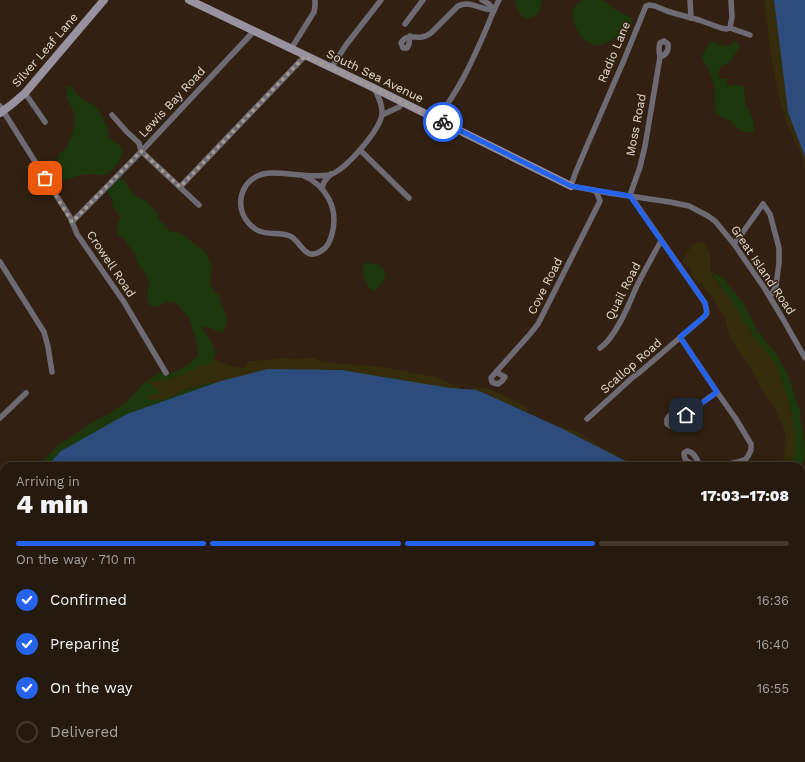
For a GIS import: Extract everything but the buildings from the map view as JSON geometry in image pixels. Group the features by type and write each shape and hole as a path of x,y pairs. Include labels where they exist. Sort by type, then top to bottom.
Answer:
{"street":[{"name":"Silver Leaf Lane","path":"1,110 11,105 25,93 104,0"},
{"name":"South Sea Avenue","path":"189,0 403,102 571,186"},
{"path":"291,49 314,12 315,0"},
{"path":"331,68 346,45 381,0"},
{"path":"405,24 424,0"},
{"path":"482,0 489,4 494,10"},
{"path":"436,119 451,99 466,73 499,0"},
{"path":"690,0 691,18"},
{"path":"730,28 732,17 731,0"},
{"path":"410,36 424,37 428,35 461,3 465,1 475,3 489,10 494,10"},
{"name":"Radio Lane","path":"571,186 644,9 648,3 716,27 727,29 730,28 750,35"},
{"name":"Lewis Bay Road","path":"72,222 254,31"},
{"path":"180,187 305,56"},
{"name":"Moss Road","path":"630,196 644,151 660,57"},
{"path":"302,175 311,179 322,188 331,203 334,226 329,244 318,253 309,254 293,237 288,235 259,232 244,218 242,213 241,196 246,186 254,177 262,174 268,173 302,175 316,176 331,174 340,170 360,150 375,129 382,115 380,100 374,88"},
{"path":"25,93 45,122"},
{"path":"382,115 399,106 403,102"},
{"name":"Crowell Road","path":"1,110 62,204 77,234 124,302 166,373"},
{"path":"112,115 139,143 141,151 199,206"},
{"path":"360,150 409,198"},
{"path":"322,188 324,182 331,174"},
{"name":"Great Island Road","path":"571,186 670,202 695,208 715,221 734,244 770,297 805,358"},
{"path":"594,190 600,201"},
{"name":"Cove Road","path":"496,372 538,324 600,201 609,193"},
{"path":"630,196 662,241"},
{"path":"734,244 763,204 770,214 779,248 776,286 770,297"},
{"name":"Scallop Road","path":"587,419 633,377 706,315 705,303 662,241"},
{"name":"Quail Road","path":"600,348 607,342 618,326 651,259 662,241"},
{"path":"0,262 44,332 52,372"},
{"path":"680,337 749,439 752,447 748,456 738,462"},
{"path":"682,417 717,392"},
{"path":"0,418 26,393"}],"green space":[{"path":"515,0 542,0 538,14 533,17 524,18 517,10"},
{"path":"584,0 602,0 609,4 614,9 633,20 631,27 602,45 592,44 582,37 574,21 573,10"},
{"path":"736,40 740,46 730,61 721,66 718,77 721,79 727,79 727,84 740,85 744,87 746,105 753,119 754,132 745,132 740,130 731,121 716,113 714,84 707,65 703,61 702,57 710,42 713,41 719,45 730,46"},
{"path":"67,86 70,86 79,97 97,107 107,127 109,134 108,138 116,142 122,151 120,160 106,175 80,175 66,180 61,178 56,165 60,153 64,151 70,141 74,123 73,111 67,99"},
{"path":"121,176 133,194 147,202 154,209 158,215 158,218 169,231 180,233 204,251 212,267 210,283 214,292 219,295 220,302 226,316 226,325 223,333 208,327 202,327 215,350 213,362 208,366 203,365 181,376 148,383 161,392 150,396 175,395 183,390 212,382 224,385 71,462 42,462 56,447 93,422 111,413 124,404 143,384 160,372 175,372 186,366 198,356 197,342 189,318 178,305 173,302 167,302 156,307 149,305 147,296 149,283 146,273 138,265 135,253 125,240 117,234 120,217 117,211 113,208 112,198 107,192 106,188"},
{"path":"368,262 383,268 386,275 383,282 373,291 366,283 364,275 363,267 364,264"},
{"path":"711,272 723,278 745,304 756,330 762,335 775,352 788,374 801,412 800,416 805,458 803,462 792,462 795,453 795,436 789,403 777,367 753,336"}],"sand":[{"path":"764,0 781,0 805,107 805,172 800,150 785,119 779,97 771,55"},
{"path":"697,243 703,243 707,247 710,255 712,275 735,307 753,336 777,367 789,403 795,436 795,453 792,462 782,462 784,457 786,436 773,405 762,390 749,365 737,349 729,334 725,318 715,304 711,295 693,276 692,271 688,266 682,262 691,246"},
{"path":"286,358 313,358 323,362 383,367 436,377 460,387 457,394 224,385 212,382 183,390 175,395 163,399 148,400 149,397 160,392 148,383 181,376 196,369 201,362 203,365 208,366 215,359 228,365 243,368 247,365 248,361"},
{"path":"472,388 486,388 504,395 528,408 526,416 470,392"},
{"path":"546,426 560,427 578,432 606,450 615,453 620,458 630,462 604,462"}],"water":[{"path":"774,0 805,0 805,157 788,112"},
{"path":"268,369 341,370 450,388 477,390 563,429 627,462 51,462 61,451 127,414 221,381"}],"way so far":[{"path":"45,178 72,222 141,151 180,187 305,56 443,122"}],"route":[{"path":"443,122 571,186 630,196 635,201 706,306 707,313 705,316 680,337 717,392 686,415"}]}
